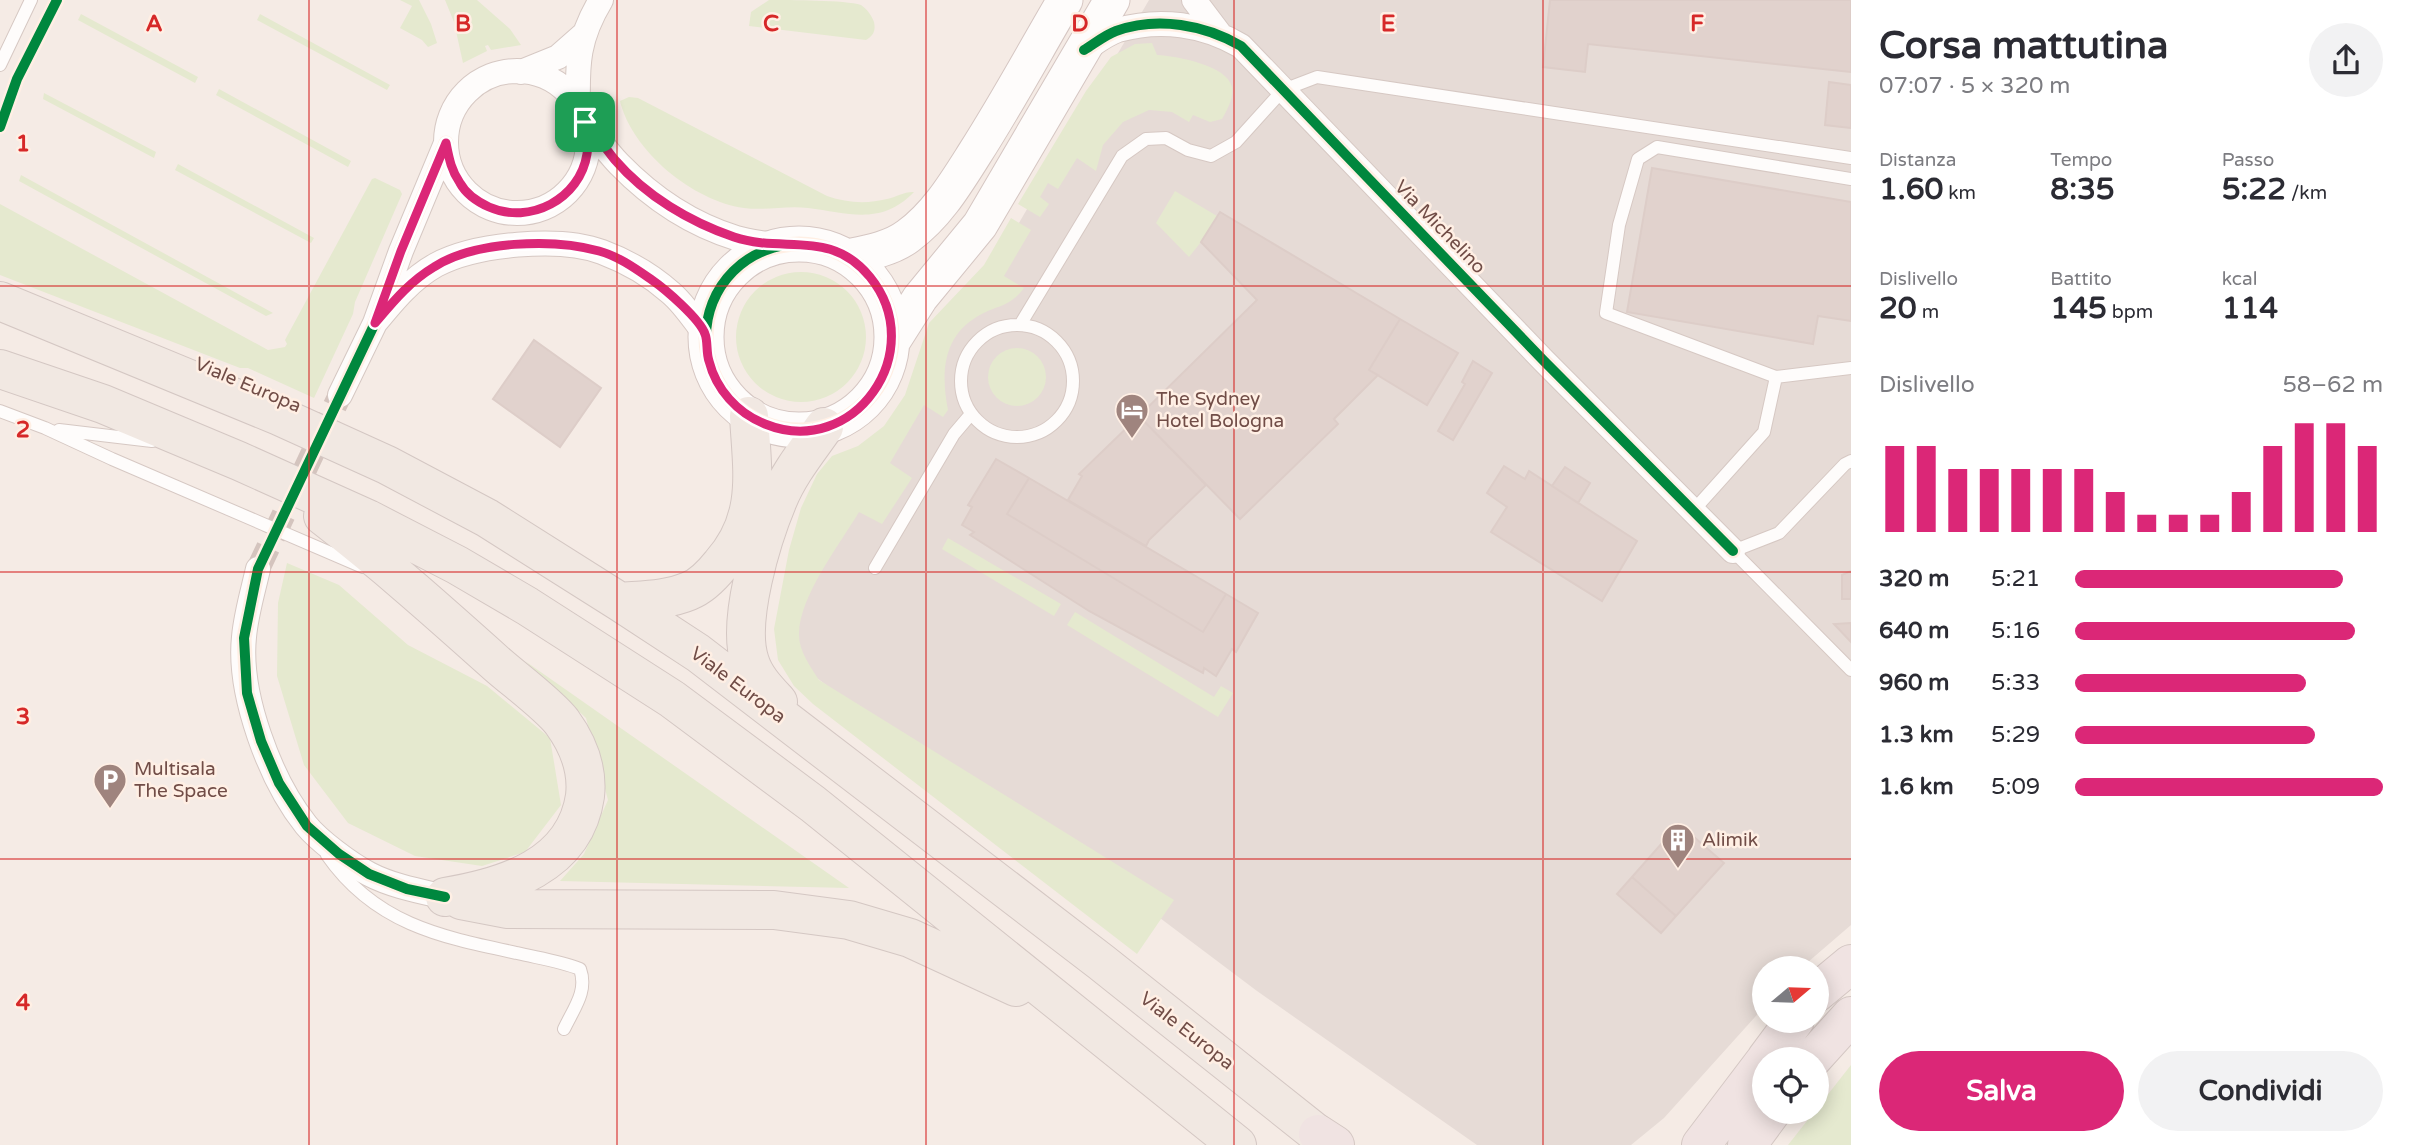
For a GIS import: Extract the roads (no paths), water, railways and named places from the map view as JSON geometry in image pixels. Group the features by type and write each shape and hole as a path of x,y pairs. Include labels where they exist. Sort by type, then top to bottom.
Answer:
{"highway":[{"path":"1829,981 1851,964"},
{"path":"1823,1047 1851,1016"},
{"path":"1701,1145 1752,1077"},
{"path":"1747,1145 1762,1124"}],"main road":[{"name":"Viale Europa","path":"0,301 279,416 387,465 487,519 620,602 698,653 1101,962 1328,1141"},
{"path":"0,369 103,404 368,519 457,565 527,606 672,699 813,804 1237,1145"},
{"path":"620,602 661,598 694,589 716,570 735,546 747,520 752,498 753,467 749,416"},
{"path":"824,427 778,498 763,545 751,586 745,632 750,662 762,684 785,710 1101,962"},
{"path":"225,455 310,507 366,549 561,720 582,758 586,784 583,810 572,836 556,855 528,873 499,885 445,897"},
{"path":"445,897 508,909 774,910 849,920 910,938 1077,1018"}],"street":[{"path":"523,214 545,208 565,195 579,178 587,156 588,139 581,114 577,72 583,35 601,0"},
{"path":"847,257 887,247 906,238 927,220 944,200 991,127 1065,0"},
{"name":"Via Michelino","path":"892,342 920,298 980,225 1112,0"},
{"name":"Via Michelino","path":"1194,0 1219,33"},
{"name":"Via Michelino","path":"1084,50 1116,31 1150,24 1180,24 1219,33 1241,46 1732,551"},
{"path":"521,72 558,57 583,35"},
{"path":"340,395 375,323 401,251 446,143 450,120 461,100 473,87 487,78 521,72 554,82 567,92 616,162 668,205 698,222 736,238 778,246 810,244 830,248 863,269 886,303 891,322 889,361 872,395 859,409 824,427 785,429 749,416 733,403 715,378 706,349 705,334 713,299 723,282 736,267 752,255 778,246"},
{"path":"446,143 450,166 461,186 478,202 499,211 523,214 633,267 671,293 705,334"},
{"path":"375,323 402,290 435,265 474,250 515,245 564,245 600,251"},
{"path":"258,569 244,638 247,693 261,741 279,783 307,826 339,854 369,874 407,889 445,897"}],"lane":[{"path":"0,65 32,0"},
{"path":"1020,325 1122,156 1146,139 1166,138 1188,150 1211,156 1236,142 1283,90 1317,77 1851,158"},
{"path":"1851,179 1657,147 1638,159 1619,225 1606,313 1776,377 1851,368"},
{"path":"1020,325 1037,329 1052,337 1063,350 1070,365 1073,382 1070,399 1062,414 1050,427 1034,435 1017,438 999,435 984,427 971,414 963,398 960,380 964,362 973,346 986,334 1002,327 1020,325"},
{"path":"1693,511 1764,432 1776,377"},
{"path":"0,411 407,584"},
{"path":"875,568 954,434 971,414"},
{"path":"45,428 225,455"},
{"path":"1851,461 1845,464 1779,533 1732,551 1851,670"},
{"path":"307,826 333,864 358,892 387,912 425,931 580,969 584,981 583,991 564,1029"}],"tunnel":[{"path":"258,569 340,395"}],"place":[{"name":"The Sydney Hotel Bologna","path":"1132,440"},
{"name":"Multisala The Space","path":"110,810"},
{"name":"Alimik","path":"1678,870"}]}
